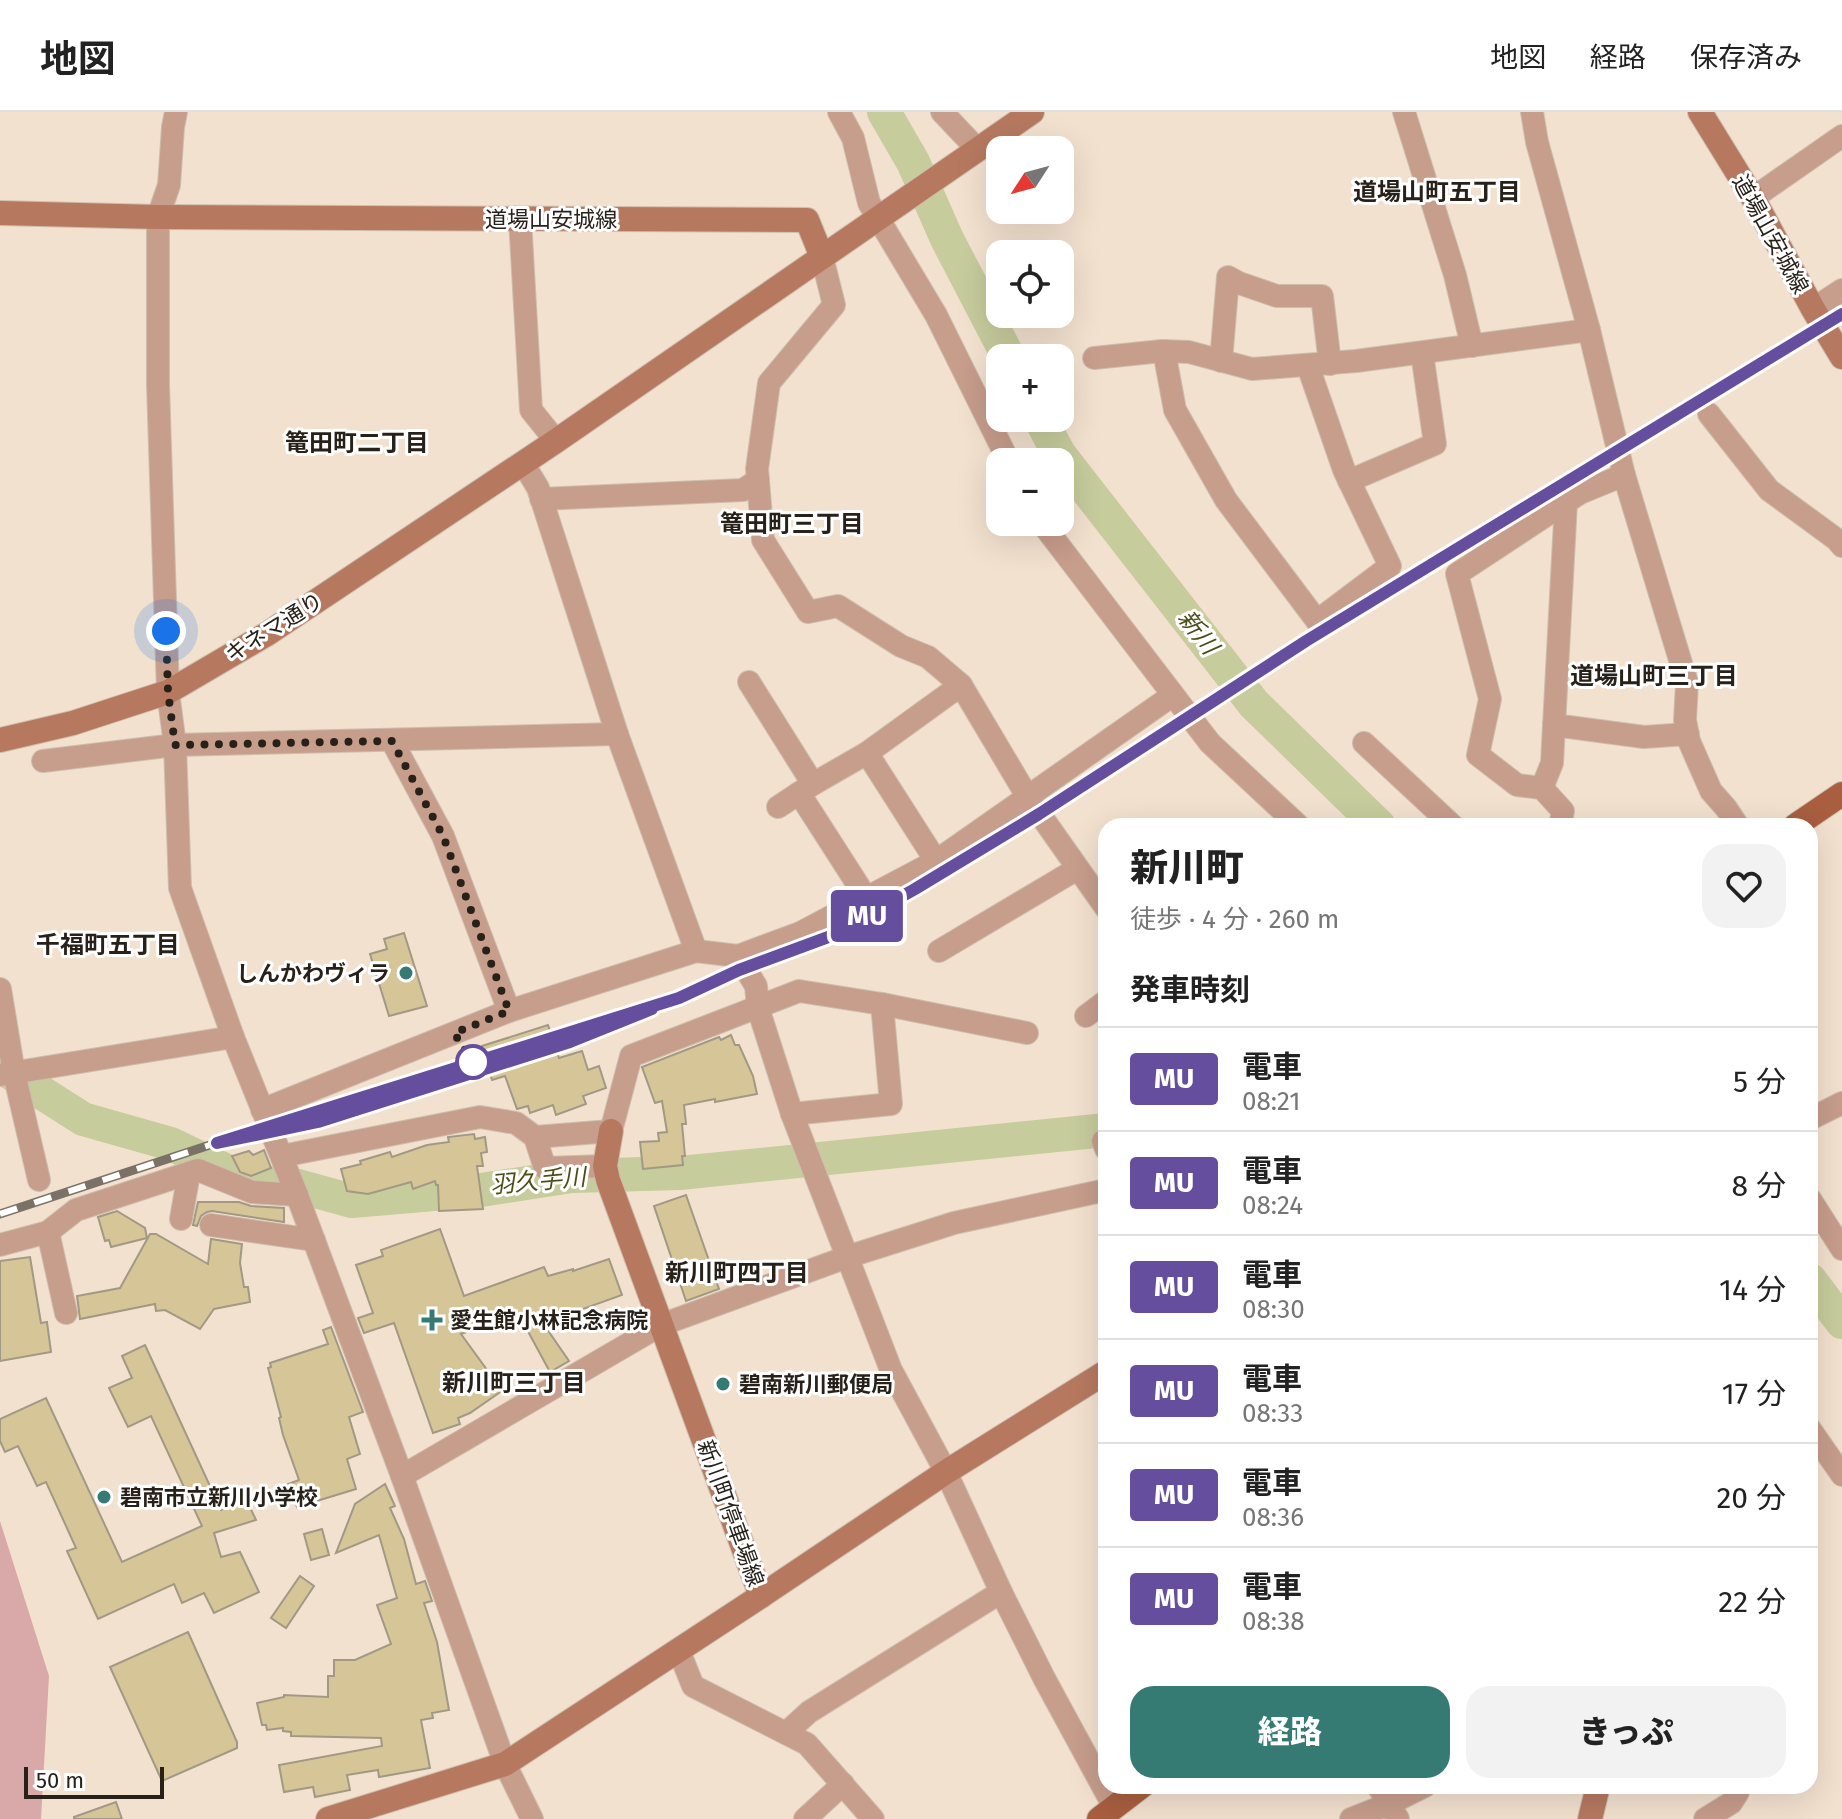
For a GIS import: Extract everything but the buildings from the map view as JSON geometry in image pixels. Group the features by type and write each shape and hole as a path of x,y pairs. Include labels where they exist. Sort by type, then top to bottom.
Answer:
{"main road":[{"path":"822,257 1032,112"},
{"name":"道場山安城線","path":"1700,112 1753,198 1842,357"},
{"name":"道場山安城線","path":"0,213 158,217 807,220 822,257"},
{"name":"キネマ通り","path":"0,740 73,723 168,692 267,634 556,441 822,257"},
{"path":"1811,818 1837,805"},
{"name":"新川町停車場線","path":"611,1131 605,1166 608,1180 761,1596 946,1472 1098,1377"},
{"path":"328,1819 505,1764 761,1596"},
{"path":"1105,1815 1132,1794"},
{"path":"1590,1819 1596,1794"}],"street":[{"path":"176,112 169,185 158,217 158,385 168,692 175,745 180,888 233,1037 282,1156 402,1476 505,1764 532,1819"},
{"path":"839,112 853,138 869,203 884,215 1002,448"},
{"path":"942,112 972,155"},
{"path":"1404,112 1455,275 1472,346"},
{"path":"1532,112 1537,142 1589,330 1624,475 1687,683 1685,720 1689,741 1711,791 1733,818"},
{"path":"1753,198 1842,136"},
{"path":"520,219 531,410 556,441"},
{"path":"822,257 834,305 769,383 757,469 763,540 808,612 838,606 901,646 928,657 961,685 1027,796 1098,897"},
{"path":"1164,351 1175,410 1226,500 1317,621 1390,566 1349,481 1319,365 1322,296 1277,296 1228,277 1221,361"},
{"path":"1813,309 1842,290"},
{"path":"1094,358 1164,351 1189,352 1252,369 1319,365 1589,330"},
{"path":"1349,481 1435,444 1422,353"},
{"path":"1709,414 1769,490 1842,546"},
{"path":"523,463 538,488 617,734 696,951"},
{"path":"1562,818 1563,811 1542,788 1517,785 1478,755 1490,699 1457,574 1580,493 1624,475"},
{"path":"541,499 743,490 758,480"},
{"path":"1542,788 1552,763 1566,502"},
{"path":"1052,536 1210,743 1290,818"},
{"path":"749,682 867,899"},
{"path":"778,807 867,753 961,685"},
{"path":"262,1110 509,1011 696,951 738,956 800,933 936,861 1173,695"},
{"path":"1554,725 1644,737 1688,734"},
{"path":"43,761 175,745 617,734"},
{"path":"392,741 443,836 509,1011"},
{"path":"1364,743 1444,818"},
{"path":"867,753 936,861"},
{"path":"939,951 1077,869"},
{"path":"738,956 756,986 758,1008 792,1114 891,1370 946,1472 1105,1815"},
{"path":"0,989 7,1074 39,1180"},
{"path":"535,1137 611,1131 631,1056 799,991 1027,1033"},
{"path":"792,1114 891,1104 882,1004"},
{"path":"1086,1016 1098,1007"},
{"path":"7,1074 233,1037"},
{"path":"1818,1115 1842,1103"},
{"path":"282,1156 480,1117 516,1123 535,1137 545,1168 605,1166"},
{"path":"0,1245 48,1232 76,1210 198,1170 252,1192 297,1195"},
{"path":"181,1219 189,1173"},
{"path":"402,1476 661,1325 847,1257 954,1223 1098,1192"},
{"path":"1818,1212 1842,1249"},
{"path":"211,1225 314,1240"},
{"path":"48,1232 66,1313"},
{"path":"1818,1440 1842,1475"},
{"path":"786,1733 809,1712 1001,1592"},
{"path":"679,1651 693,1686 807,1744 873,1819"},
{"path":"805,1819 843,1784"},
{"path":"1351,1819 1408,1794"},
{"path":"1705,1819 1731,1803 1737,1794"}],"shaded area":[{"path":"0,1521 49,1676 41,1819 0,1819"}],"waterway":[{"name":"新川","path":"884,112 913,162 947,239 1002,344"},
{"name":"新川","path":"1047,432 1059,454 1254,704 1371,818"},
{"name":"羽久手川","path":"0,1066 83,1119 171,1144 256,1185 283,1182 352,1201 481,1190 572,1176 680,1173 1098,1131"},
{"name":"新川","path":"1818,1290 1842,1322"}],"railway":[{"path":"217,1143 318,1122 570,1042 739,970 831,936 1039,814 1306,641 1842,314"},
{"path":"0,1214 225,1140"}],"train":[{"name":"MU","path":"652,1009 570,1042 318,1122 217,1143 679,998 739,970 831,936 1039,814 1306,641 1842,314"}],"place":[{"name":"しんかわヴィラ","path":"406,973"},
{"name":"愛生館小林記念病院","path":"432,1320"},
{"name":"碧南新川郵便局","path":"723,1384"},
{"name":"碧南市立新川小学校","path":"104,1497"}],"district":[{"name":"道場山町五丁目","path":"1437,192"},
{"name":"篭田町二丁目","path":"357,443"},
{"name":"篭田町三丁目","path":"792,524"},
{"name":"道場山町三丁目","path":"1654,676"},
{"name":"千福町五丁目","path":"108,945"},
{"name":"新川町四丁目","path":"737,1273"},
{"name":"新川町三丁目","path":"514,1383"}],"route":[{"path":"166,631 168,692 175,745 392,741 443,836 509,1011 454,1033 473,1062"}]}
